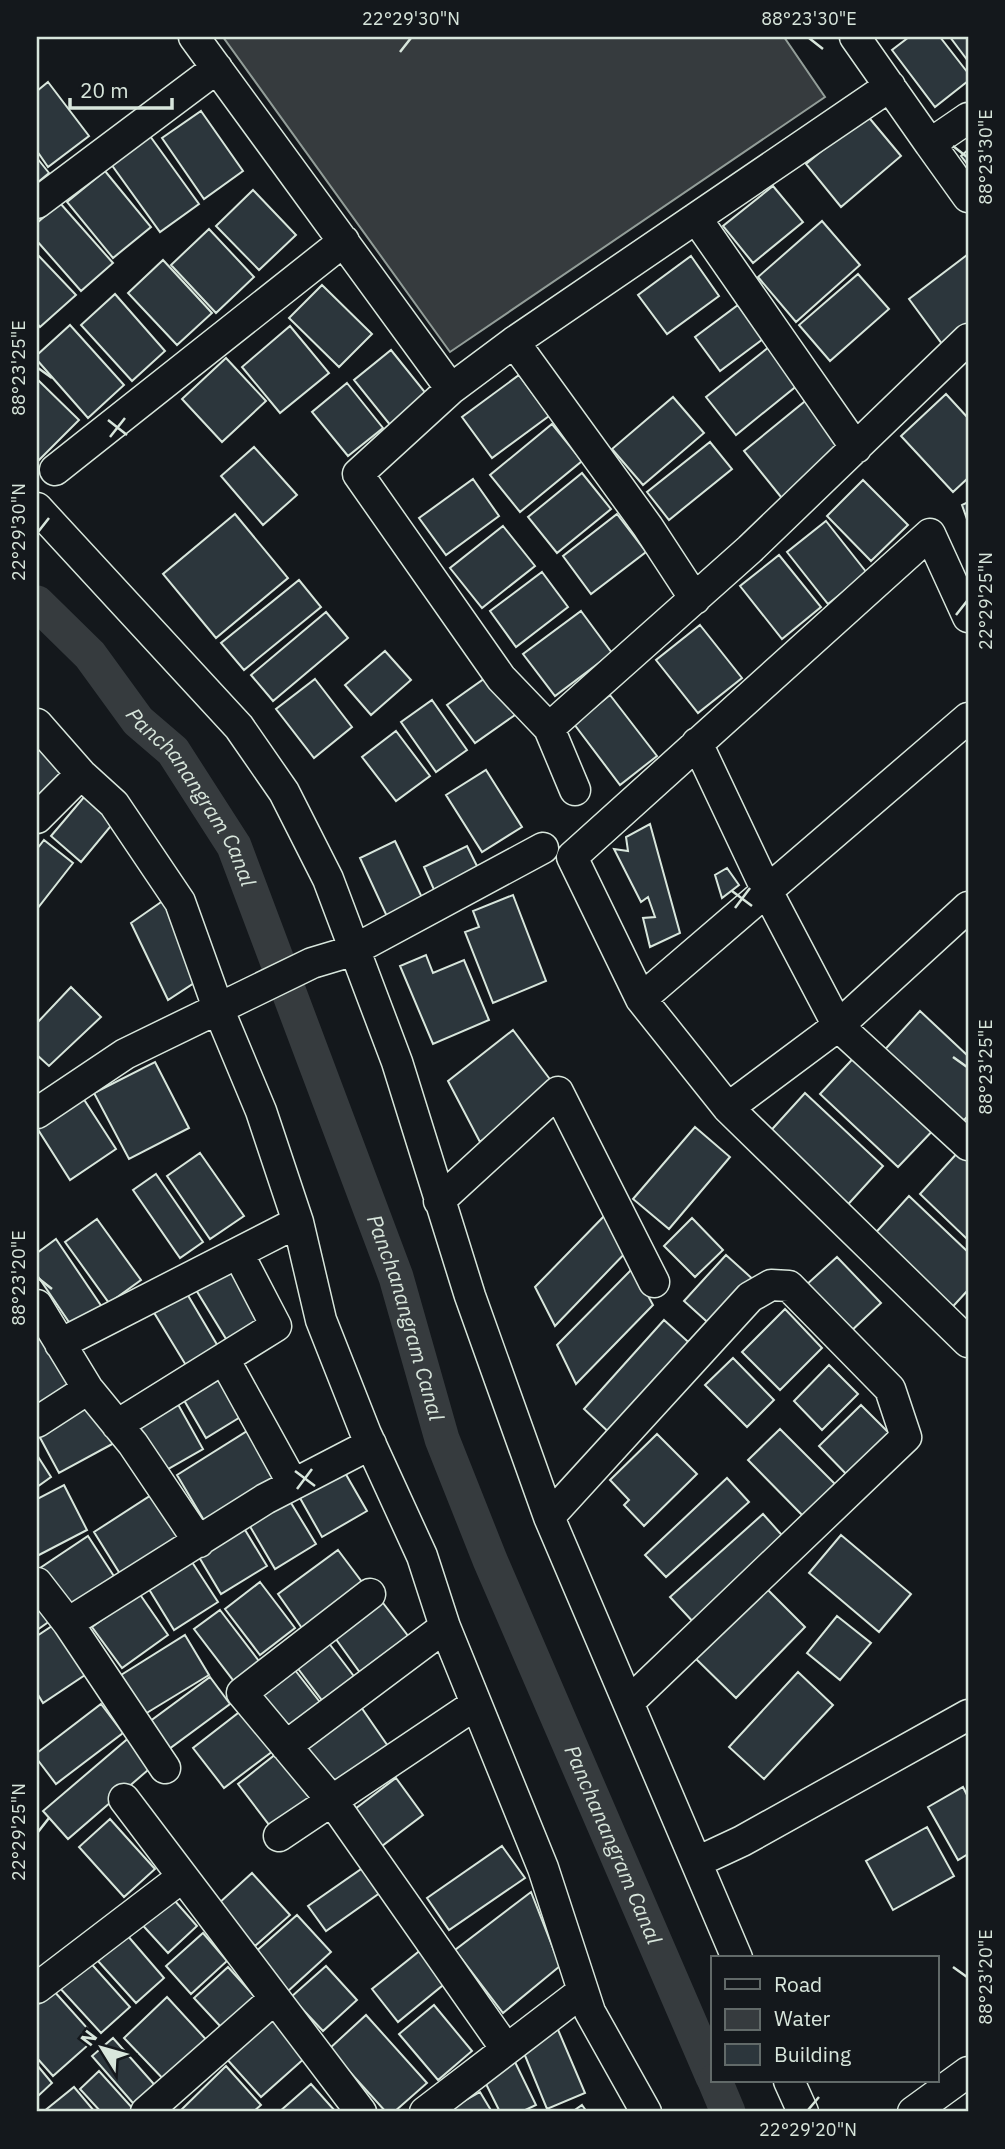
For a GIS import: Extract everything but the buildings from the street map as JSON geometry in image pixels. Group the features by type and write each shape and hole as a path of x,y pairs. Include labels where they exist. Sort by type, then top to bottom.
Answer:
{"street":[{"path":"194,37 452,389"},
{"path":"855,37 968,197"},
{"path":"37,203 217,68"},
{"path":"575,790 549,728 501,678 358,474 452,389 514,342 890,86"},
{"path":"930,144 968,118"},
{"path":"696,218 856,448"},
{"path":"55,470 344,242"},
{"path":"549,728 695,599 968,340"},
{"path":"514,342 648,527 695,599"},
{"path":"37,508 239,727 285,792 328,879 352,951 397,1062 439,1201 550,1517 736,1956"},
{"path":"968,617 930,534 572,857 641,999 728,1108 968,1342"},
{"path":"641,999 968,718"},
{"path":"37,724 82,774 114,804 180,902 218,1008 261,1111 298,1222 321,1320 371,1444 422,1556 445,1627 543,1868 590,2011 646,2112"},
{"path":"697,743 767,891 838,1026 968,1145"},
{"path":"37,818 82,774"},
{"path":"37,1113 125,1054 252,990 312,963 352,951 543,848"},
{"path":"728,1108 838,1026 968,907"},
{"path":"439,1201 558,1092 654,1282"},
{"path":"60,1343 298,1222"},
{"path":"117,1425 276,1326 238,1253"},
{"path":"550,1517 750,1297 771,1285 789,1286 890,1389 905,1437 630,1701"},
{"path":"37,1305 88,1389 117,1425 199,1542"},
{"path":"224,1359 292,1485"},
{"path":"37,1422 88,1389"},
{"path":"68,1623 265,1499 371,1444"},
{"path":"37,1583 68,1623 165,1768"},
{"path":"370,1594 242,1693 333,1802 506,2049"},
{"path":"286,1746 445,1627"},
{"path":"279,1836 476,1704"},
{"path":"697,1863 742,1841 968,1715"},
{"path":"124,1800 273,2000 361,2112"},
{"path":"37,1987 181,1878"},
{"path":"425,2112 583,1991"},
{"path":"145,2112 273,2000"},
{"path":"913,2112 968,2072"},
{"path":"789,2082 803,2112"}],"water":[{"path":"223,37 784,37 825,97 450,352"}],"waterway":[{"name":"Panchanangram Canal","path":"37,603 90,655 138,721 173,751 234,846 396,1277 442,1439 490,1560 711,2072"},
{"name":"Panchanangram Canal","path":"715,2082 728,2112"}]}
